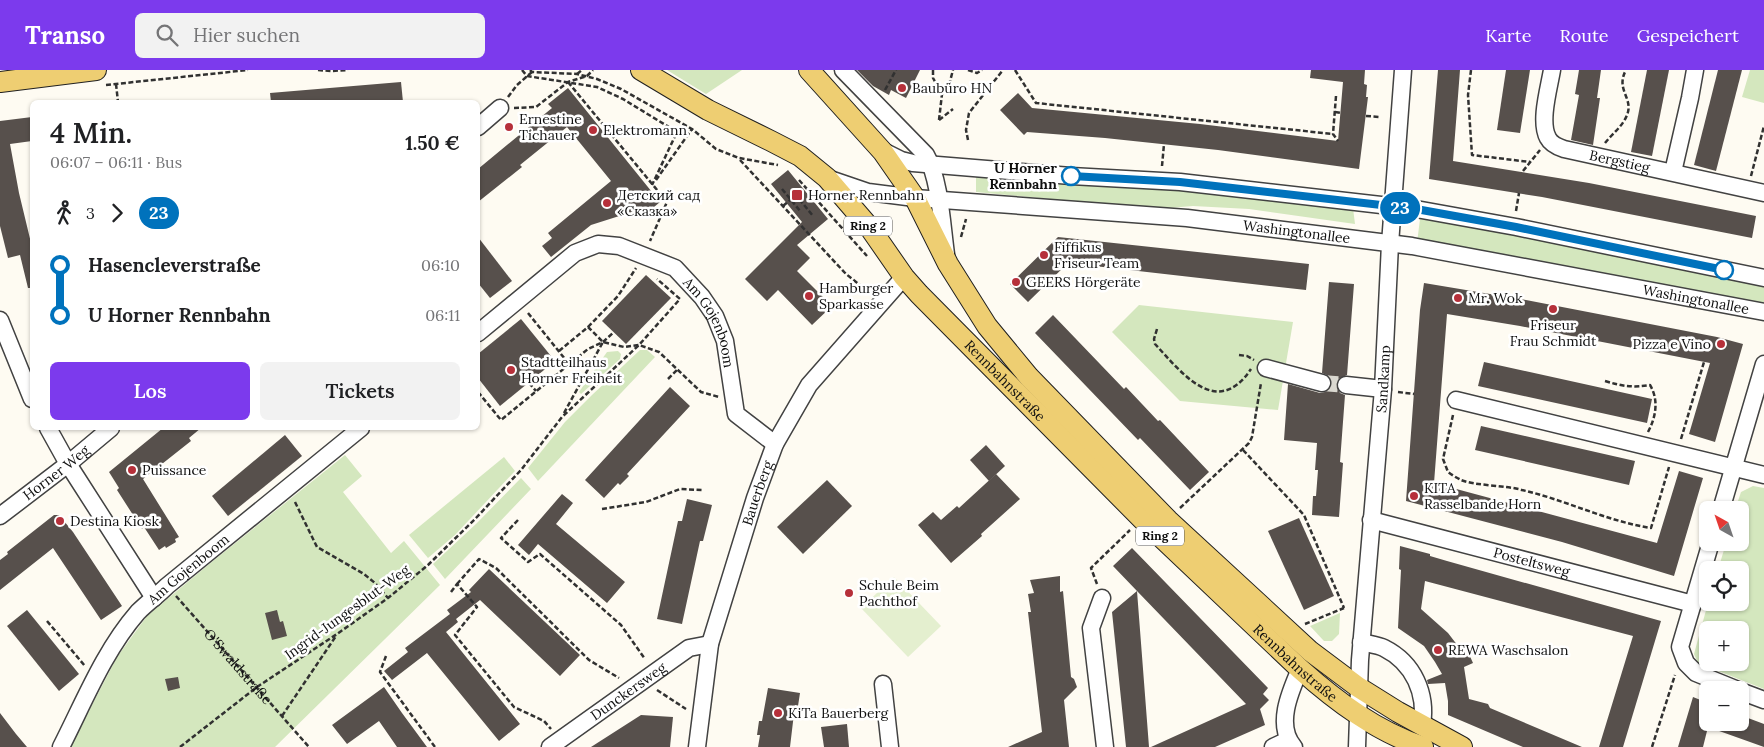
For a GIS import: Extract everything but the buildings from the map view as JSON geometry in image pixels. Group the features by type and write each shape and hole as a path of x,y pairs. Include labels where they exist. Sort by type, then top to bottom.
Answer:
{"main road":[{"name":"Rennbahnstraße","path":"641,70 708,110 772,140 800,156 827,178 870,228 918,294 1142,519 1300,669 1357,715"},
{"name":"Rennbahnstraße","path":"810,70 882,151 915,198 948,264 987,326 1029,377 1205,556 1310,651 1358,687"},
{"path":"0,82 101,78"},
{"name":"Ring 2","path":"1358,687 1462,747"},
{"name":"Ring 2","path":"1357,715 1380,729 1423,747"}],"street":[{"path":"844,70 917,146 931,164 939,201 948,264"},
{"name":"Sandkamp","path":"1357,747 1361,642 1382,389 1390,244 1403,70"},
{"path":"1548,140 1544,121 1552,70"},
{"path":"1673,172 1695,70"},
{"path":"480,125 500,108"},
{"name":"Bergstieg","path":"1548,140 1564,149 1764,193"},
{"path":"917,146 961,166"},
{"path":"882,151 901,160 931,164 1071,176 1160,180 1416,209 1516,227 1764,278"},
{"name":"Washingtonallee","path":"827,178 868,192 939,201 1187,218 1390,244 1483,258 1764,312"},
{"name":"Am Gojenboom","path":"480,329 576,253 598,244 619,246 641,260 675,268 702,297 715,316 727,349 736,414 775,444"},
{"name":"Bauerberg","path":"698,747 710,644 755,498 775,444 809,385 904,277"},
{"path":"0,320 30,394"},
{"path":"1724,501 1764,364"},
{"path":"1261,365 1322,383"},
{"path":"1346,385 1382,389"},
{"path":"1456,400 1764,475"},
{"path":"49,430 68,464 154,598"},
{"name":"Horner Weg","path":"0,516 109,430"},
{"name":"Am Gojenboom","path":"61,747 95,679 125,630 139,612 167,586 359,430"},
{"name":"Posteltsweg","path":"1371,520 1693,604"},
{"path":"1708,551 1680,646 1686,663 1696,673 1716,681"},
{"path":"1102,598 1091,628 1105,747"},
{"path":"1361,642 1384,648 1400,660 1413,674 1422,692 1424,712 1422,725"},
{"name":"Dunckersweg","path":"550,747 690,648 710,644"},
{"path":"1273,747 1291,744 1284,717 1292,686 1300,669"},
{"path":"883,684 890,747"},
{"path":"1749,694 1764,700"}],"path":[{"path":"101,78 116,84 248,70"},
{"path":"318,70 348,70"},
{"path":"522,70 527,76 597,87 623,99 677,132 652,185"},
{"path":"577,74 582,70"},
{"path":"500,108 536,107 568,82 587,76 593,70"},
{"path":"883,94 896,70"},
{"path":"933,70 933,78 942,94"},
{"path":"953,70 949,85 942,94 939,120 953,109"},
{"path":"968,70 977,73 982,70"},
{"path":"968,140 966,130 969,113 1003,70"},
{"path":"1015,70 1036,103 1167,119 1333,134"},
{"path":"1471,70 1468,96 1472,155 1530,162"},
{"path":"1600,156 1604,144 1622,125 1628,114 1629,102 1622,86 1626,70"},
{"path":"500,108 517,85 531,71 587,76 621,89 692,129 716,149 739,158 780,165"},
{"path":"559,351 588,327 618,296 641,260 667,202 568,82"},
{"path":"116,84 118,100"},
{"path":"1336,96 1333,134 1338,141"},
{"path":"1335,112 1341,113"},
{"path":"1366,116 1380,117"},
{"path":"1748,189 1764,126"},
{"path":"652,185 692,129"},
{"path":"1523,171 1548,140"},
{"path":"1160,180 1164,144"},
{"path":"739,158 846,274 870,293"},
{"path":"797,177 867,257"},
{"path":"782,188 801,212"},
{"path":"783,206 796,196 812,216"},
{"name":"Ingrid-Jungesblut-Weg","path":"180,747 257,687 388,598 428,565 476,518 521,470 562,417 639,345 680,299 653,275"},
{"path":"518,300 569,364"},
{"path":"588,327 603,342 624,347 639,345 659,352 701,392 718,397 733,396"},
{"path":"1157,329 1154,339 1155,344 1186,377 1202,388 1221,390 1231,388 1261,365"},
{"path":"562,417 603,342 614,332"},
{"path":"480,394 501,420 591,347 603,342"},
{"path":"1239,355 1247,356 1261,365"},
{"path":"1456,400 1443,459 1448,472 1462,481 1520,489 1562,501 1630,525 1651,528 1704,362"},
{"path":"1188,500 1243,450 1252,437 1261,365"},
{"path":"668,379 678,369"},
{"path":"1605,381 1637,388 1650,385 1656,397 1654,417 1642,445"},
{"path":"529,383 536,391"},
{"path":"1243,450 1304,515 1344,608 1363,618"},
{"path":"602,509 646,502 680,489 702,490"},
{"path":"292,497 317,546 375,582 388,598"},
{"path":"1102,598 1091,568 1142,519"},
{"path":"518,520 501,538 528,562 540,554 621,625 642,682"},
{"path":"451,592 479,559 496,568 589,660 620,679 642,682 700,718"},
{"path":"457,584 477,606 455,635 514,707 544,721 550,729"},
{"name":"O'Swaldstraße","path":"167,586 309,747"},
{"path":"1304,624 1344,608"},
{"path":"47,621 95,679"},
{"path":"282,716 337,634"},
{"path":"386,656 380,672 435,747"},
{"path":"1652,747 1676,674 1686,663"}],"green space":[{"path":"667,70 742,70 706,94"},
{"path":"1750,70 1764,70 1764,103 1742,97"},
{"path":"976,176 1118,187 1185,188 1353,208 1355,224 1249,209 1193,206 1157,209 976,192"},
{"path":"1420,219 1544,239 1764,286 1764,305 1417,243"},
{"path":"1139,305 1293,322 1278,410 1180,401 1112,332"},
{"path":"640,350 647,350 655,357 538,481 528,468 565,422"},
{"path":"618,351 621,354 620,359 581,394 579,392 607,352"},
{"path":"345,455 362,476 343,492 391,553 404,541 440,585 275,747 70,747 117,657 147,616"},
{"path":"504,457 515,471 455,535 428,558 409,535"},
{"path":"521,478 531,489 445,579 433,564"},
{"path":"1753,486 1764,488 1764,689 1749,683 1749,681 1744,681 1718,671 1749,671 1749,621 1703,621 1706,611 1749,611 1749,561 1721,561 1724,551 1749,551 1749,501 1738,501 1741,492"},
{"path":"894,577 941,626 908,657 861,608"},
{"path":"1340,613 1339,634 1332,641 1324,641 1310,626"},
{"path":"1699,636 1699,663 1694,654"}],"tunnel":[{"path":"1322,383 1346,385"}],"bus line":[{"name":"23","path":"1071,176 1180,182 1394,208 1416,209 1516,227 1724,270"}],"place":[{"name":"Baubüro HN","path":"902,88"},
{"name":"Ernestine Tichauer","path":"509,127"},
{"name":"Elektromann","path":"593,130"},
{"name":"U Horner Rennbahn","path":"1071,176"},
{"name":"Horner Rennbahn","path":"797,195"},
{"name":"Детский сад «Сказка»","path":"607,203"},
{"name":"Fiffikus Friseur Team","path":"1044,255"},
{"name":"GEERS Hörgeräte","path":"1016,282"},
{"name":"Hamburger Sparkasse","path":"809,296"},
{"name":"Mr. Wok","path":"1458,298"},
{"name":"Friseur Frau Schmidt","path":"1553,309"},
{"name":"Pizza e Vino","path":"1721,344"},
{"name":"Stadtteilhaus Horner Freiheit","path":"511,370"},
{"name":"Puissance","path":"132,470"},
{"name":"KITA Rasselbande Horn","path":"1414,496"},
{"name":"Destina Kiosk","path":"60,521"},
{"name":"Schule Beim Pachthof","path":"849,593"},
{"name":"REWA Waschsalon","path":"1438,650"},
{"name":"KiTa Bauerberg","path":"778,713"}]}
